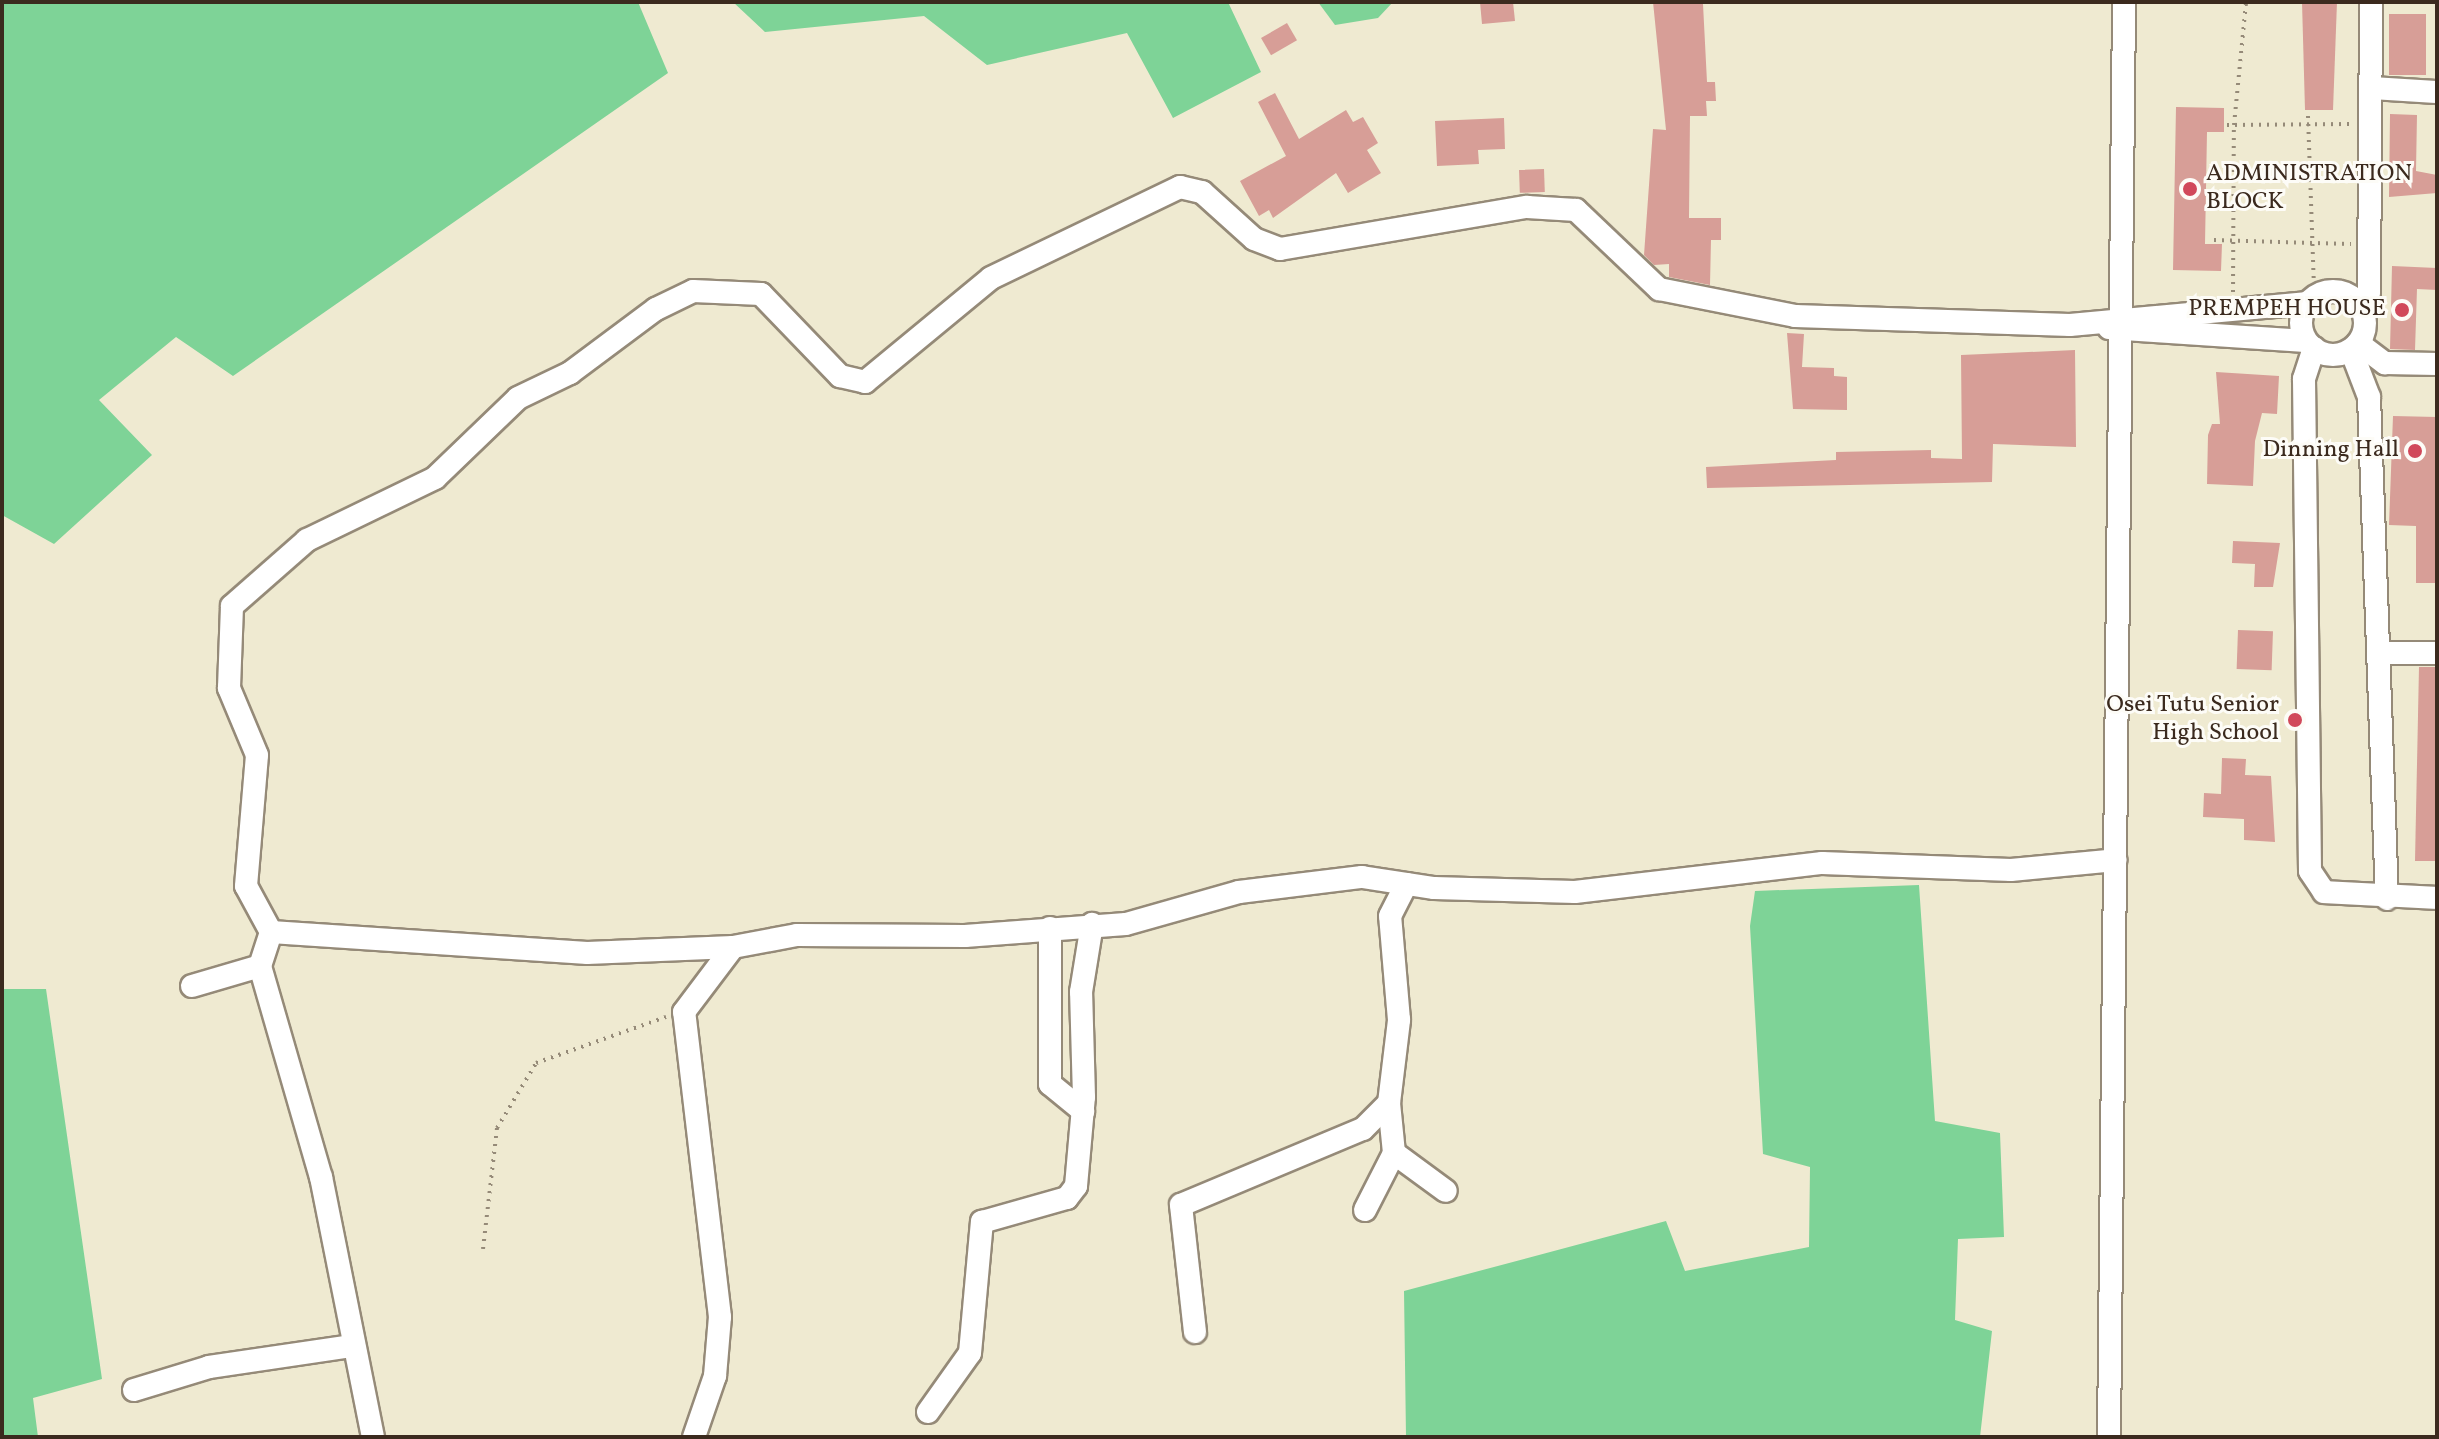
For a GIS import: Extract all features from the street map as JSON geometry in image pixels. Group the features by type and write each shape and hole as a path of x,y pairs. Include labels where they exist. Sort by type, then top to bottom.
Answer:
{"street":[{"path":"2109,1437 2124,324 2124,2"},
{"path":"2359,303 2369,292 2371,2"},
{"path":"2371,88 2437,92"},
{"path":"373,1437 352,1346 321,1177 260,966 271,932 246,886 257,755 229,688 232,606 307,540 435,478 518,398 570,373 656,309 693,291 719,287 761,294 840,376 865,382 991,278 1180,187 1202,192 1254,239 1280,249 1380,227 1555,208 1587,215 1639,277 1659,289 1755,311 1868,322 2124,324 2310,345 2332,355 2355,347 2385,363 2437,364"},
{"path":"2124,324 2312,300 2335,291 2359,303 2365,325 2355,347 2369,397 2387,899"},
{"path":"2312,300 2301,322 2310,345 2304,379 2310,871 2324,892 2387,899 2437,898"},
{"path":"2380,653 2437,653"},
{"path":"271,932 562,953 733,947 797,935 952,937 1092,924 1126,924 1254,889 1362,877 1406,884 1575,892 1822,863 2011,870 2116,860"},
{"path":"1365,1210 1394,1153 1389,1103 1399,1020 1390,916 1406,884"},
{"path":"928,1412 970,1353 982,1222 1073,1193 1083,1111 1081,992 1092,924"},
{"path":"1050,928 1050,1084 1083,1111"},
{"path":"694,1437 715,1376 720,1317 684,1012 733,947"},
{"path":"192,986 260,966"},
{"path":"1195,1332 1181,1205 1363,1129 1389,1103"},
{"path":"1394,1153 1446,1191"},
{"path":"134,1390 209,1367 352,1346"}],"path":[{"path":"2233,308 2234,125 2246,2"},
{"path":"2308,116 2308,243 2312,300"},
{"path":"2227,125 2369,124"},
{"path":"2214,240 2370,245"},
{"path":"483,1249 497,1128 536,1063 607,1032 684,1012"}],"green space":[{"path":"2,2 638,2 668,73 233,376 176,337 99,400 152,455 54,544 2,515"},
{"path":"733,2 1228,2 1261,72 1173,118 1127,33 987,65 924,16 765,32"},
{"path":"1318,2 1393,2 1378,18 1335,25"},
{"path":"1919,885 1935,1121 2000,1133 2004,1237 1958,1239 1955,1320 1992,1331 1980,1437 1406,1437 1404,1291 1666,1221 1685,1271 1809,1247 1810,1167 1763,1154 1750,926 1755,891"},
{"path":"2,989 46,989 102,1379 33,1398 38,1437 2,1437"}],"building":[{"path":"1480,2 1513,2 1515,21 1482,24"},
{"path":"1653,2 1703,4 1707,82 1715,82 1716,101 1706,101 1707,116 1690,116 1689,218 1721,218 1721,240 1711,240 1710,285 1669,277 1669,264 1654,265 1644,255 1653,129 1666,130"},
{"path":"2302,2 2337,2 2333,110 2305,110"},
{"path":"2389,14 2426,14 2426,75 2389,75"},
{"path":"1287,23 1297,40 1271,55 1261,38"},
{"path":"1275,93 1299,139 1346,110 1353,122 1363,117 1378,143 1367,150 1381,173 1348,193 1336,173 1273,218 1269,210 1259,216 1240,181 1286,156 1258,102"},
{"name":"ADMINISTRATION BLOCK","path":"2176,107 2224,108 2224,132 2207,132 2205,244 2222,244 2221,271 2173,270"},
{"path":"2390,114 2417,115 2416,171 2437,175 2437,193 2389,197"},
{"path":"1504,118 1505,149 1478,150 1479,164 1437,166 1435,121"},
{"path":"1544,169 1545,192 1520,193 1519,170"},
{"name":"PREMPEH HOUSE","path":"2392,266 2437,268 2437,290 2417,289 2415,350 2390,349"},
{"path":"1787,333 1804,334 1802,367 1834,368 1834,376 1847,377 1847,410 1793,409"},
{"path":"2075,350 2076,447 1993,444 1992,482 1707,488 1706,467 1836,460 1836,452 1931,450 1931,458 1962,459 1961,355"},
{"path":"2216,372 2279,376 2277,414 2262,413 2255,441 2253,486 2207,484 2208,435 2212,424 2220,424"},
{"name":"Dinning Hall","path":"2393,416 2437,417 2437,583 2416,583 2416,526 2389,525"},
{"path":"2233,541 2280,543 2273,587 2254,587 2255,564 2232,563"},
{"path":"2238,630 2273,631 2272,670 2237,669"},
{"path":"2419,667 2437,667 2437,861 2415,861"},
{"path":"2222,758 2246,759 2245,775 2271,776 2275,842 2244,840 2244,819 2203,817 2204,793 2221,794"}],"place":[{"name":"ADMINISTRATION BLOCK","path":"2190,189"},
{"name":"PREMPEH HOUSE","path":"2402,310"},
{"name":"Dinning Hall","path":"2415,451"},
{"name":"Osei Tutu Senior High School","path":"2295,720"}]}
